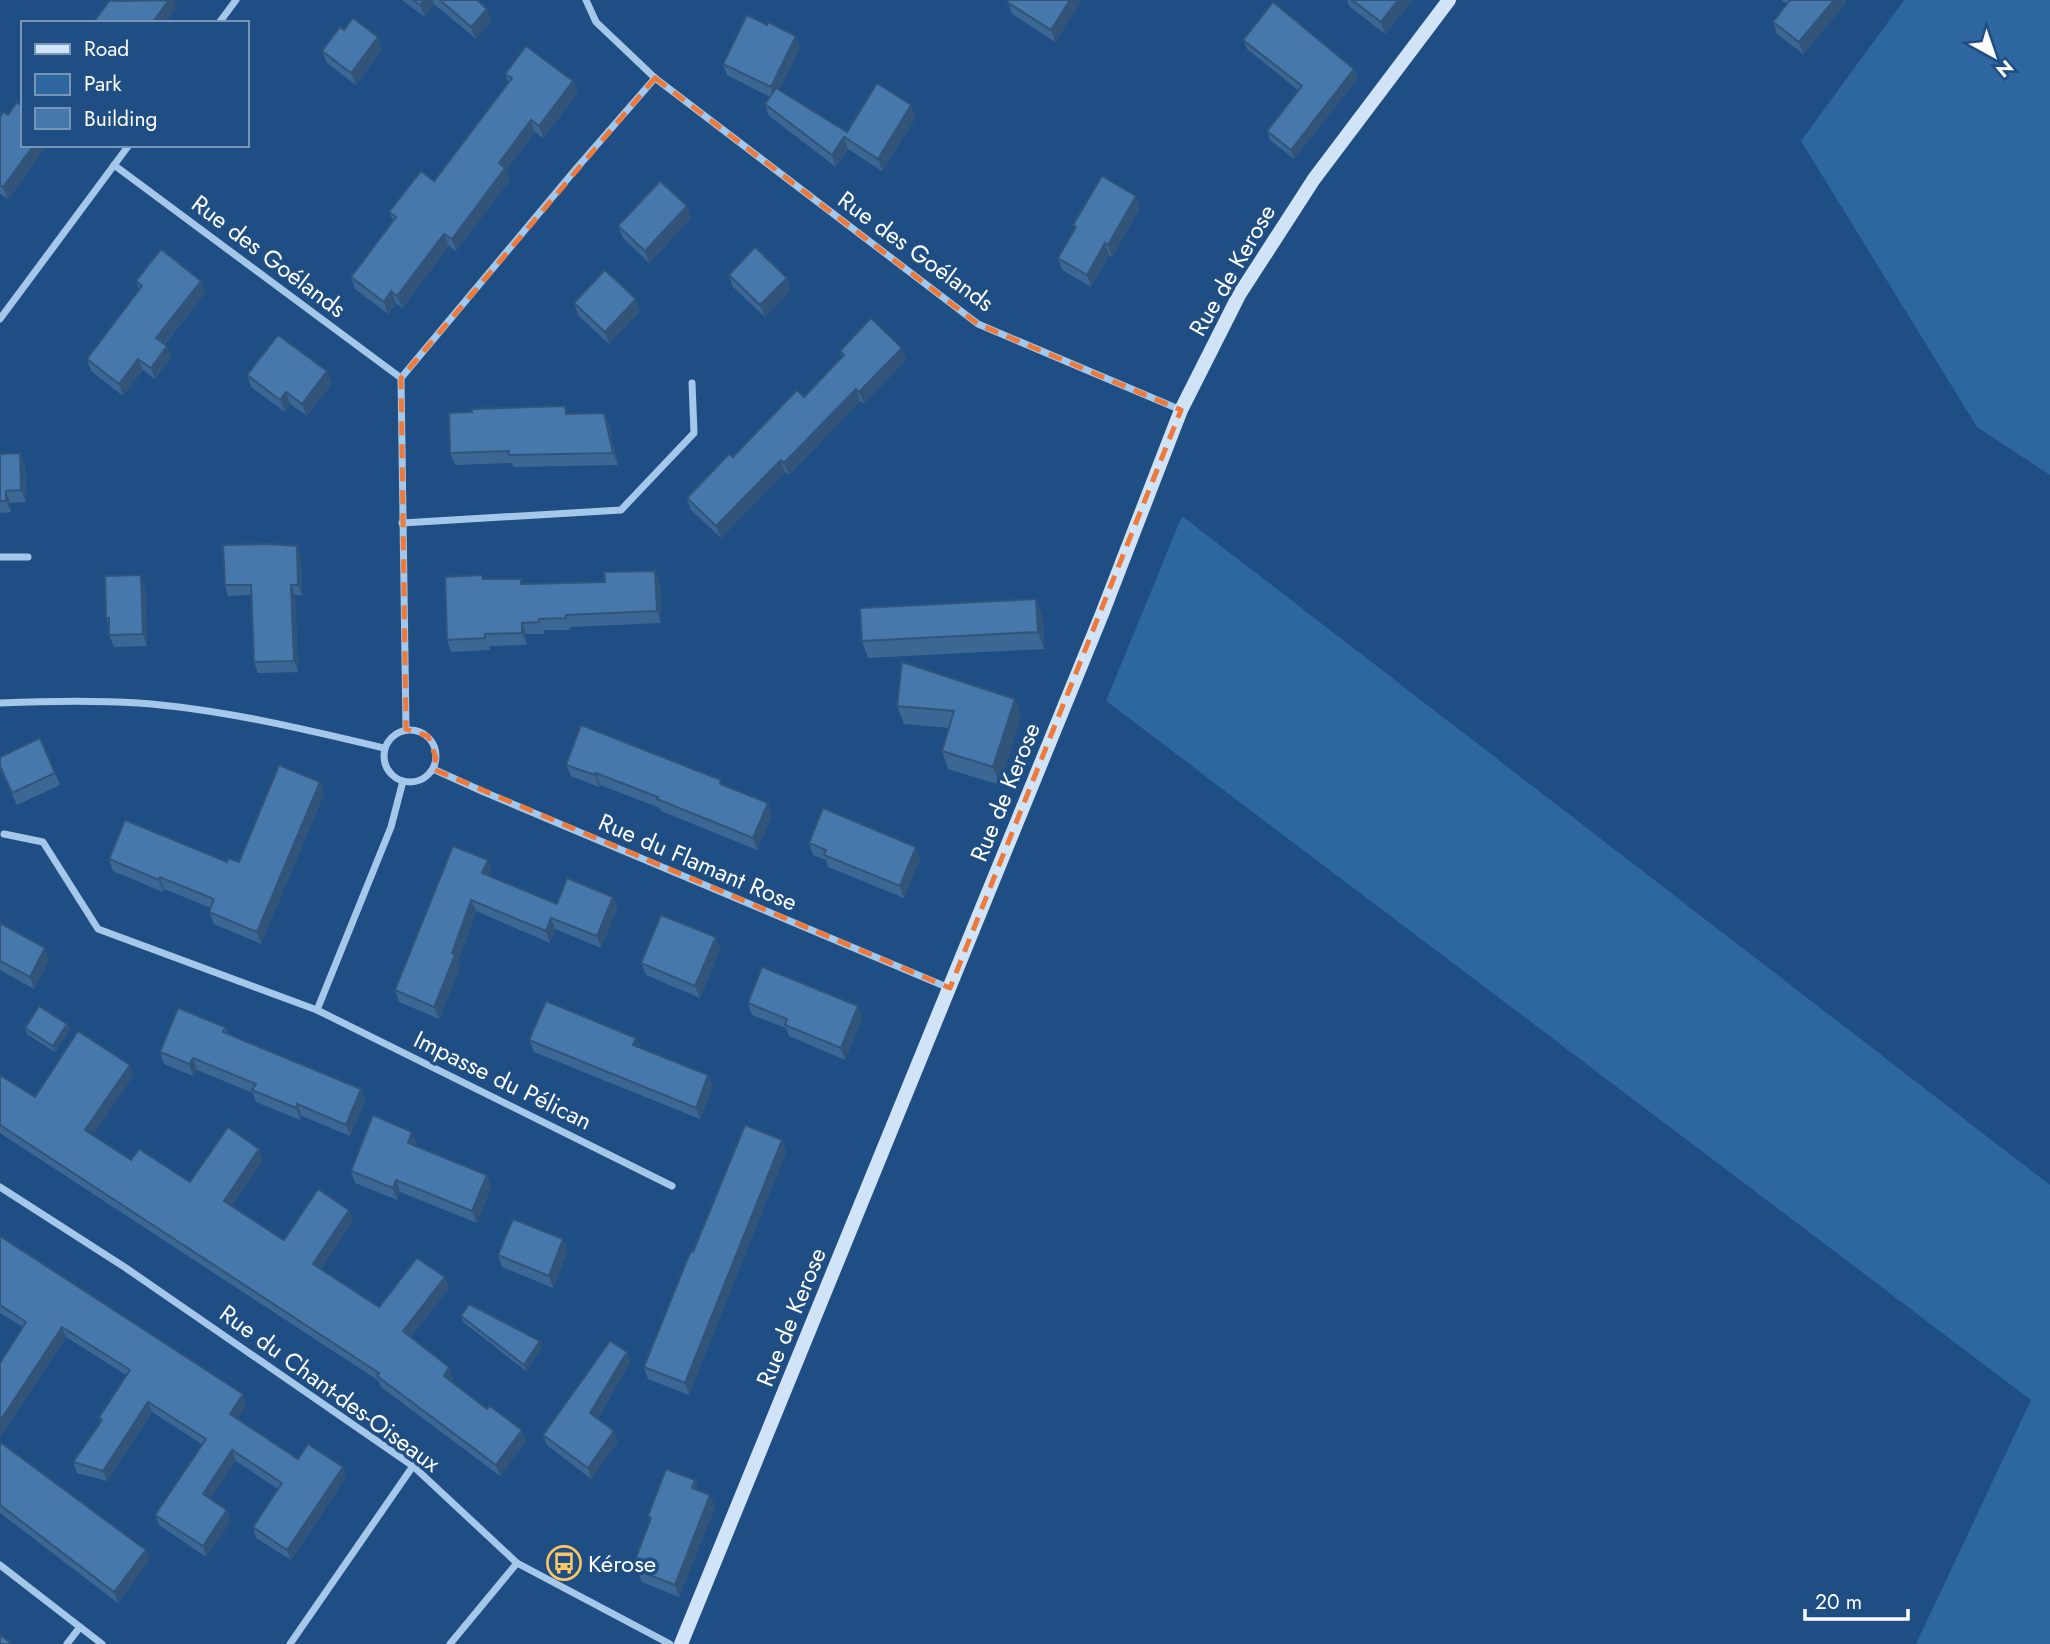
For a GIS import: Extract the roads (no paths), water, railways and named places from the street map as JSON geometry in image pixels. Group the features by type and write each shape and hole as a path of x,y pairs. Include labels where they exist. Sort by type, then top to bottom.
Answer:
{"main road":[{"name":"Rue de Kerose","path":"681,1644 1102,614 1181,410 1240,295 1314,179 1449,0"}],"street":[{"path":"220,21 236,0"},
{"name":"Rue des Goélands","path":"586,0 596,22 655,78 978,324 1181,410"},
{"path":"406,729 401,378 655,78"},
{"path":"0,320 128,147"},
{"name":"Rue des Goélands","path":"114,165 401,378"},
{"path":"402,523 621,510 694,433 692,383"},
{"path":"0,557 28,557"},
{"path":"0,703 53,700 140,703 317,732 384,748"},
{"path":"406,729 417,730 428,736 435,746 433,769 416,781 403,781 391,774 384,762 384,748 392,736 406,729"},
{"name":"Rue du Flamant Rose","path":"433,769 950,988"},
{"path":"317,1010 391,827 403,781"},
{"name":"Impasse du Pélican","path":"4,834 43,842 99,929 317,1010 672,1186"},
{"name":"Rue du Chant-des-Oiseaux","path":"0,1187 126,1268 413,1466 516,1563 670,1644"},
{"path":"290,1644 413,1466"},
{"path":"450,1644 516,1563"},
{"path":"0,1565 102,1644"},
{"path":"67,1644 80,1627"}],"place":[{"name":"Kérose","path":"564,1563"}]}
